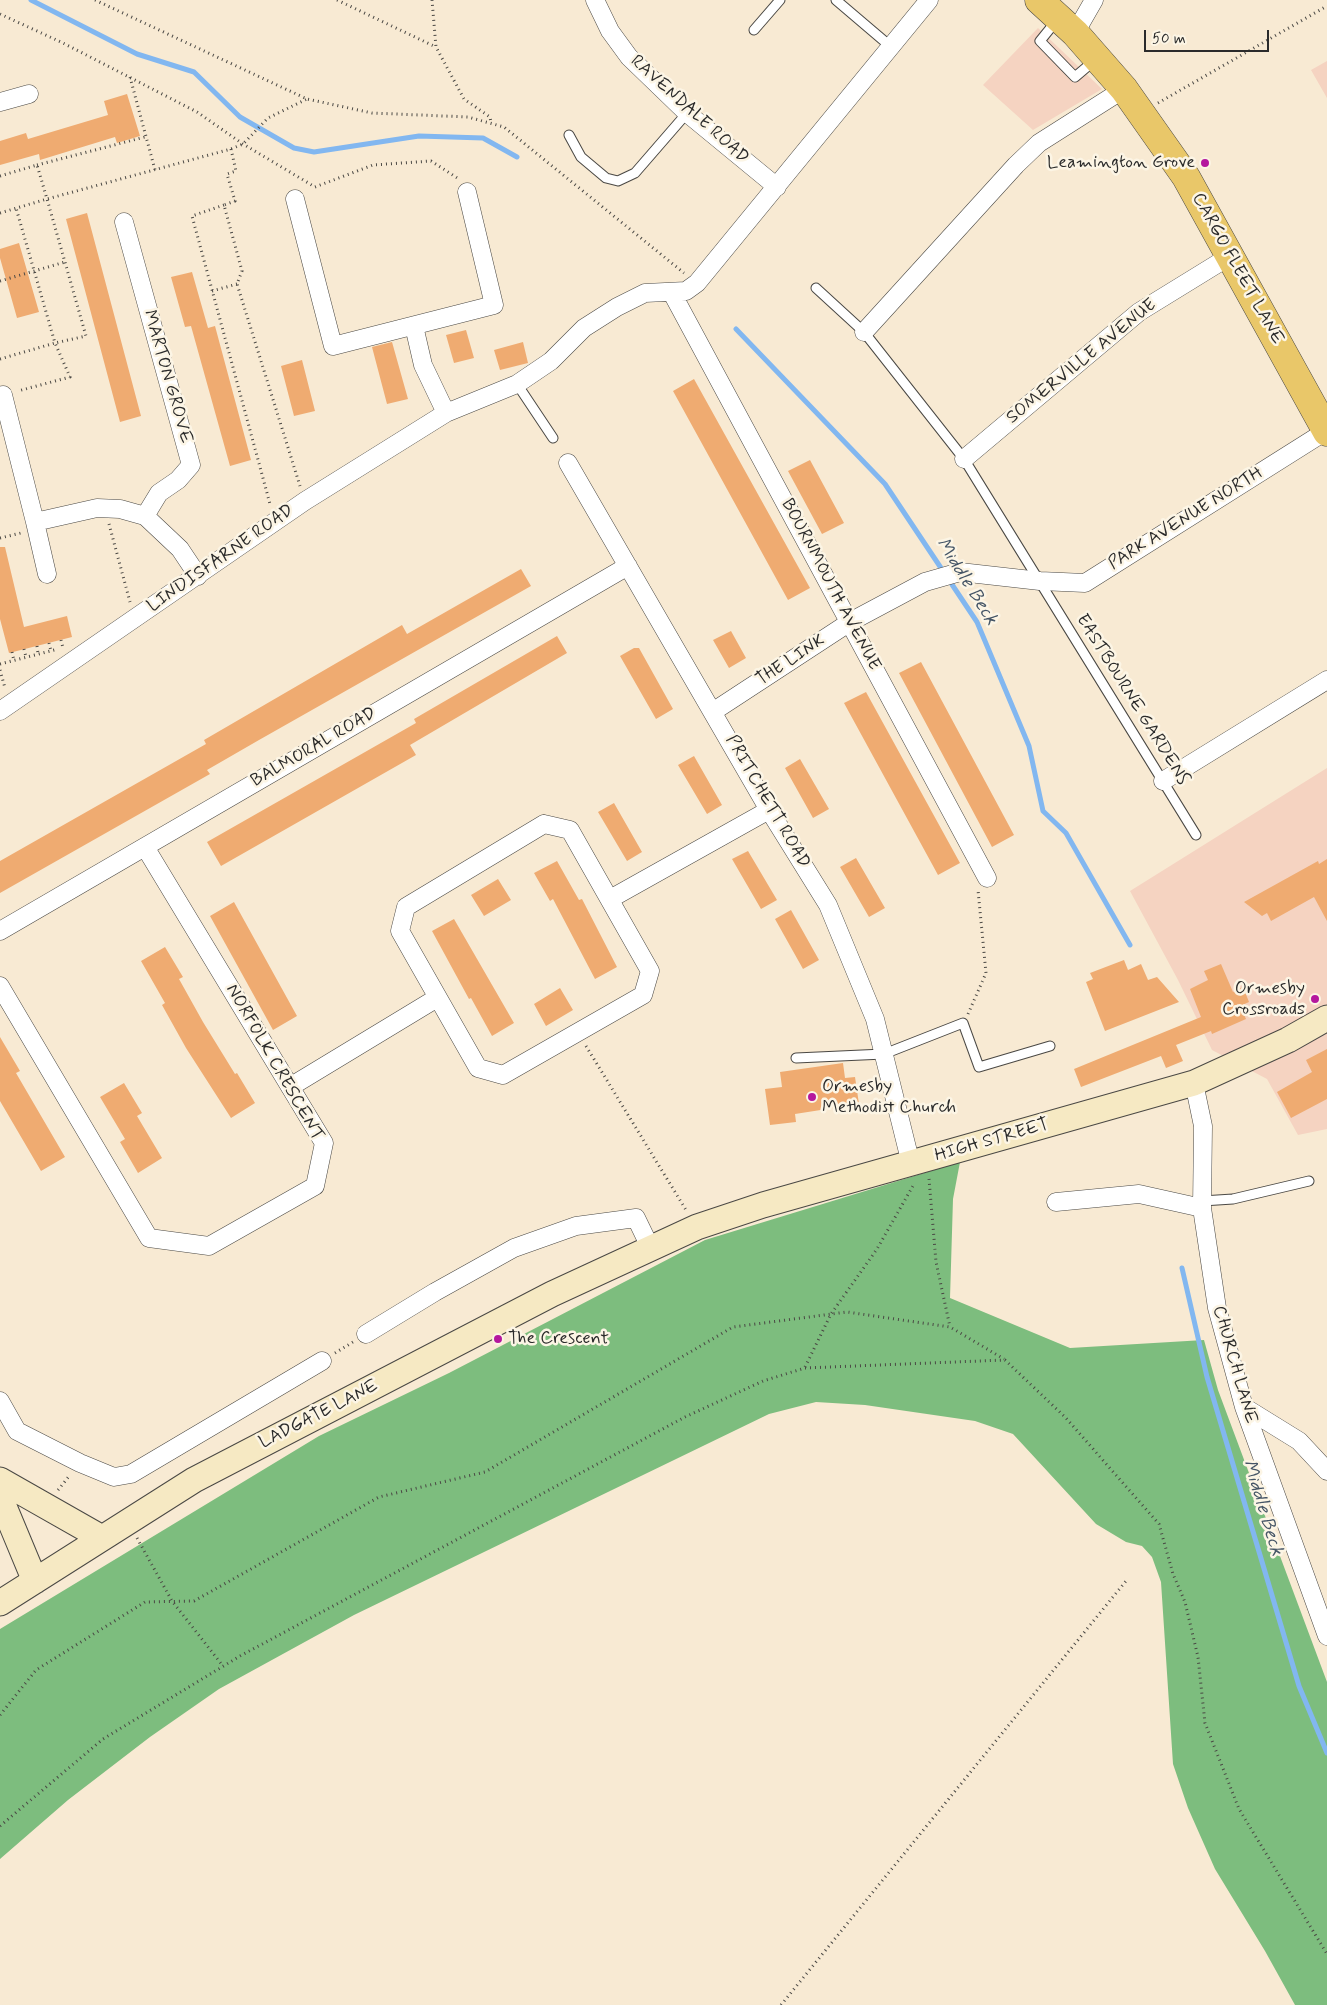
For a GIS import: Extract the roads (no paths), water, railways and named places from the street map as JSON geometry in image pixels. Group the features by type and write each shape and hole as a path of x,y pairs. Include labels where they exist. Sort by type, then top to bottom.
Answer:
{"main road":[{"name":"CARGO FLEET LANE","path":"1058,17 1098,58 1124,89 1186,177 1327,431"},
{"name":"HIGH STREET","path":"651,1250 697,1227 763,1205 1194,1083 1288,1040 1327,1018"},
{"name":"LADGATE LANE","path":"0,1604 202,1476 552,1294 651,1250"},
{"path":"0,1480 102,1538"},
{"path":"0,1497 35,1581"}],"street":[{"name":"RAVENDALE ROAD","path":"595,0 610,30 629,57 687,113 777,187"},
{"path":"672,293 686,290 697,283 929,0"},
{"path":"1058,17 1094,0"},
{"path":"864,332 1016,165 1040,143 1124,89"},
{"path":"0,102 29,94"},
{"path":"295,199 333,346 494,305 467,192"},
{"name":"MARTON GROVE","path":"124,222 191,465 178,480 159,493 145,516"},
{"name":"SOMERVILLE AVENUE","path":"964,459 1139,312 1230,256"},
{"name":"LINDISFARNE ROAD","path":"0,711 305,501 446,413 517,384 551,361 584,328 617,307 644,293 672,293"},
{"name":"BOURNMOUTH AVENUE","path":"672,293 987,878"},
{"path":"414,326 423,365 446,413"},
{"path":"3,395 47,574"},
{"name":"PARK AVENUE NORTH","path":"1040,581 1085,583 1327,431"},
{"name":"PRITCHETT ROAD","path":"568,463 714,711 769,810 828,905 876,1019 884,1054 920,1161"},
{"path":"36,525 97,508 111,508 145,516 180,549 198,576"},
{"name":"BALMORAL ROAD","path":"0,931 628,566"},
{"name":"THE LINK","path":"714,711 850,622 925,582 960,572 1040,581"},
{"path":"1163,781 1327,680"},
{"path":"610,899 769,810"},
{"path":"544,824 570,830 610,899 650,971 643,995 503,1075 478,1068 400,931 406,907 544,824"},
{"name":"NORFOLK CRESCENT","path":"0,986 149,1238 209,1246 315,1186 324,1143 145,847"},
{"path":"290,1087 437,998"},
{"name":"CHURCH LANE","path":"1194,1083 1203,1126 1202,1205 1217,1308 1244,1407 1327,1636"},
{"path":"1056,1202 1139,1194 1202,1205"},
{"path":"366,1334 435,1292 514,1248 576,1226 636,1218 651,1250"},
{"path":"0,1401 17,1431 80,1463 114,1477 131,1474 322,1361"},
{"path":"1244,1407 1299,1441 1327,1471"}],"lane":[{"path":"754,30 780,0"},
{"path":"836,0 890,46"},
{"path":"1058,17 1040,41 1075,77 1098,58"},
{"path":"569,135 581,157 606,178 618,181 629,178 635,173 687,113"},
{"path":"816,288 864,332 964,459"},
{"path":"517,384 553,438"},
{"name":"EASTBOURNE GARDENS","path":"964,459 1196,836"},
{"path":"796,1058 884,1054 964,1023 979,1067 1050,1046"},
{"path":"1202,1205 1309,1181"}],"waterway":[{"path":"31,0 137,54 194,72 240,117 294,148 314,152 419,136 483,138 517,157"},
{"name":"Middle Beck","path":"736,329 885,484 977,622 1029,746 1043,811 1066,833 1130,945"},
{"name":"Middle Beck","path":"1182,1268 1207,1377 1299,1686 1327,1753"}],"place":[{"name":"Leamington Grove","path":"1205,163"},
{"name":"Ormesby Crossroads","path":"1315,999"},
{"name":"Ormesby Methodist Church","path":"812,1097"},
{"name":"The Crescent","path":"498,1339"}]}
